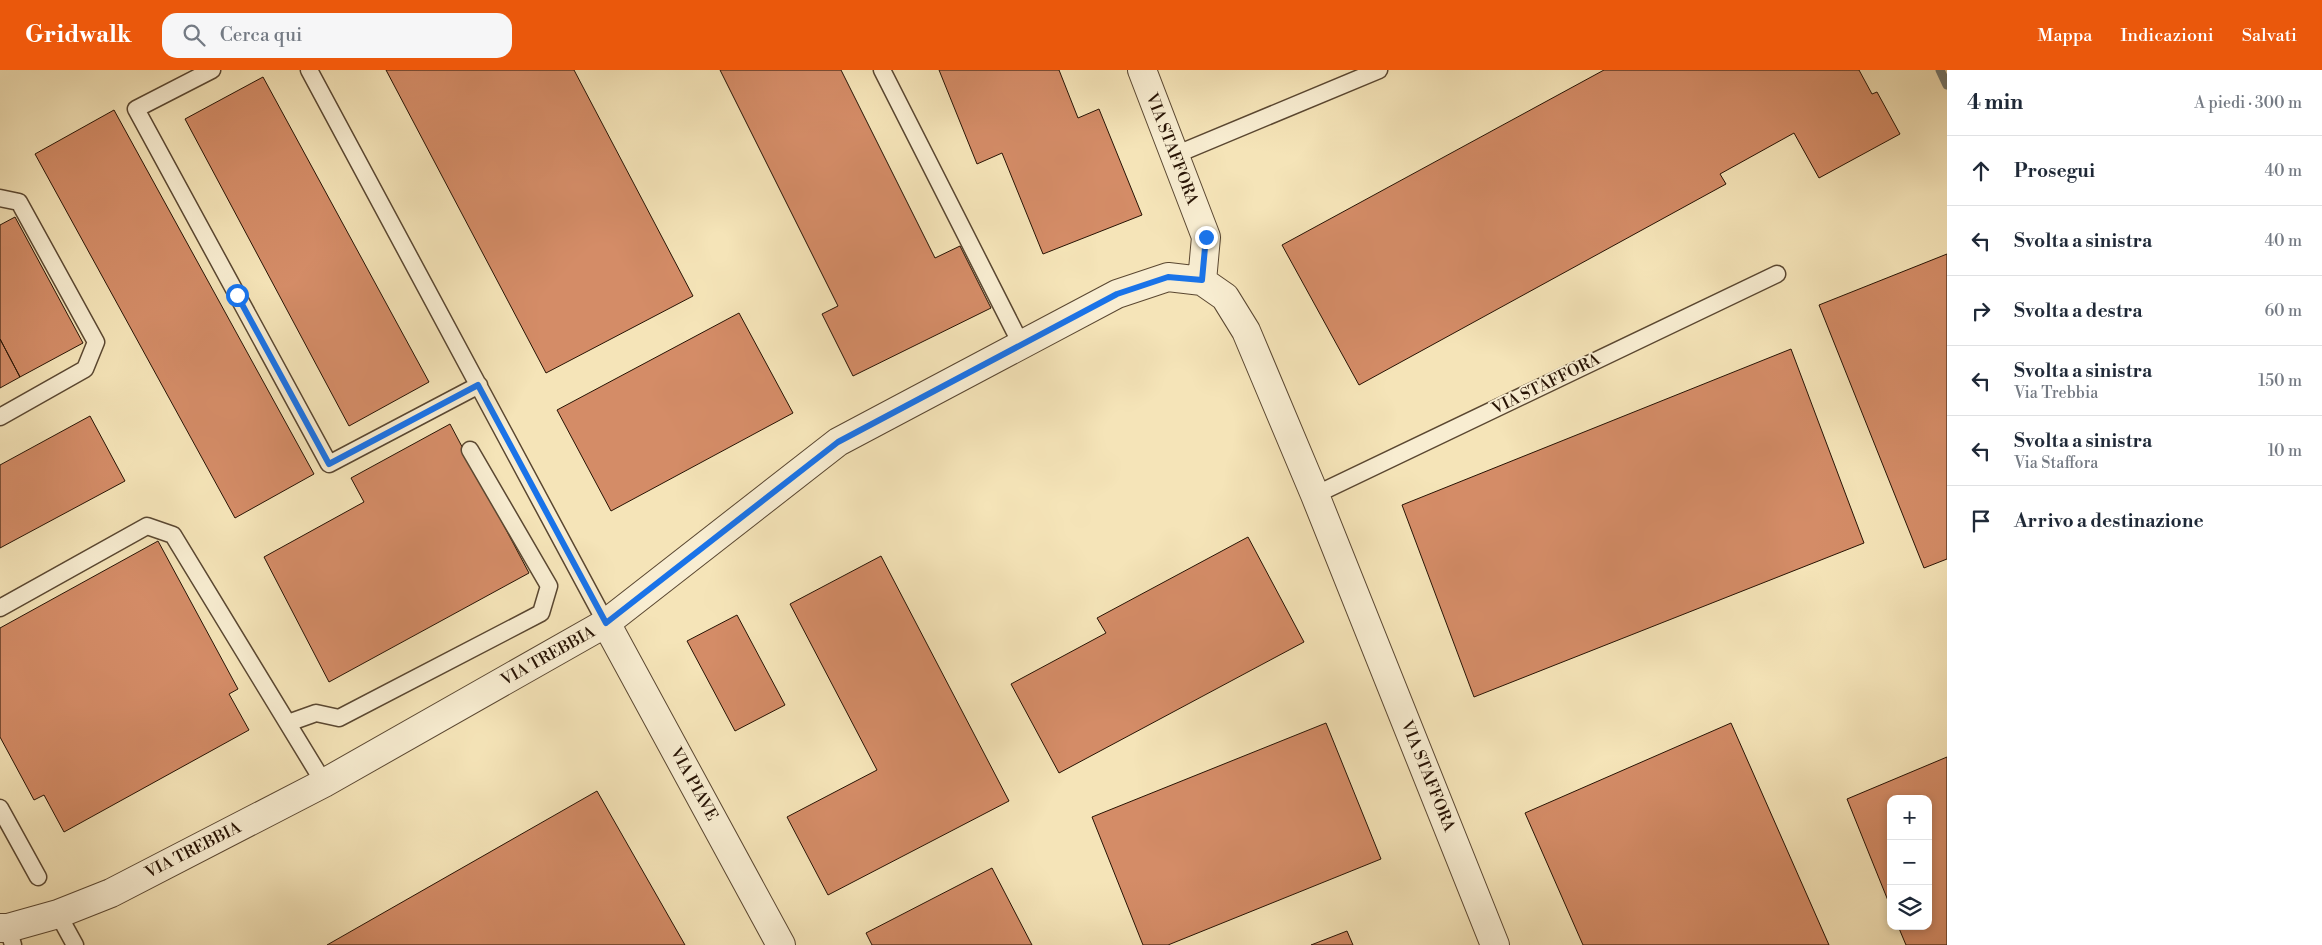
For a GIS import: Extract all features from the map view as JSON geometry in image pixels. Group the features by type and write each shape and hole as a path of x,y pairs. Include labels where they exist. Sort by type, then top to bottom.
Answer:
{"street":[{"name":"VIA STAFFORA","path":"1142,70 1206,237 1202,280 1225,297 1246,331 1315,495 1495,945"},
{"name":"VIA TREBBIA","path":"7,934 68,931 110,893 324,783 606,623 838,442 1117,294 1168,277 1202,280"},
{"name":"VIA PIAVE","path":"606,623 781,945"}],"lane":[{"path":"212,70 136,109 329,464 478,385"},
{"path":"309,70 606,623"},
{"path":"882,70 1021,344"},
{"path":"1175,155 1379,70"},
{"path":"0,198 20,202 96,342 86,369 0,416"},
{"name":"VIA STAFFORA","path":"1315,495 1777,274"},
{"path":"288,723 316,713 339,718 541,613 548,586 470,450"},
{"path":"0,608 147,526 173,535 324,783"},
{"path":"0,808 38,877"}],"building":[{"path":"386,70 574,70 693,296 546,373"},
{"path":"720,70 841,70 935,258 960,246 991,308 853,376 822,314 838,306"},
{"path":"939,70 1059,70 1078,118 1099,109 1142,215 1043,254 1002,153 977,164"},
{"path":"1604,70 1859,70 1872,94 1877,92 1900,134 1819,178 1794,133 1720,174 1726,184 1359,385 1282,245"},
{"path":"263,77 429,382 349,426 185,119"},
{"path":"114,110 314,474 235,518 35,154"},
{"path":"15,217 83,343 20,377 0,339 0,225"},
{"path":"1947,254 1947,559 1924,568 1819,305"},
{"path":"739,313 793,413 611,511 557,410"},
{"path":"0,339 20,377 0,388"},
{"path":"1791,349 1864,543 1474,697 1402,505"},
{"path":"90,416 125,481 0,548 0,465"},
{"path":"450,424 529,573 329,682 264,557 364,502 351,478"},
{"path":"1248,537 1304,642 1059,773 1011,684 1106,633 1097,618"},
{"path":"158,541 238,689 229,694 249,730 64,832 44,795 34,800 0,737 0,628"},
{"path":"881,556 1009,801 828,895 787,817 877,770 790,604"},
{"path":"737,615 785,705 735,731 687,641"},
{"path":"1326,723 1381,859 1168,945 1143,945 1092,817"},
{"path":"1731,723 1829,945 1583,945 1525,813"},
{"path":"1947,757 1947,945 1906,945 1900,930 1932,930 1932,795 1887,795 1887,898 1847,799"},
{"path":"597,791 685,945 327,945"},
{"path":"992,868 1032,945 872,945 866,933"},
{"path":"1347,931 1353,945 1311,945"}],"waterway":[{"path":"1940,70 1947,85"}],"route":[{"path":"237,295 329,464 478,385 606,623 838,442 1117,294 1168,277 1202,280 1206,237"}]}
